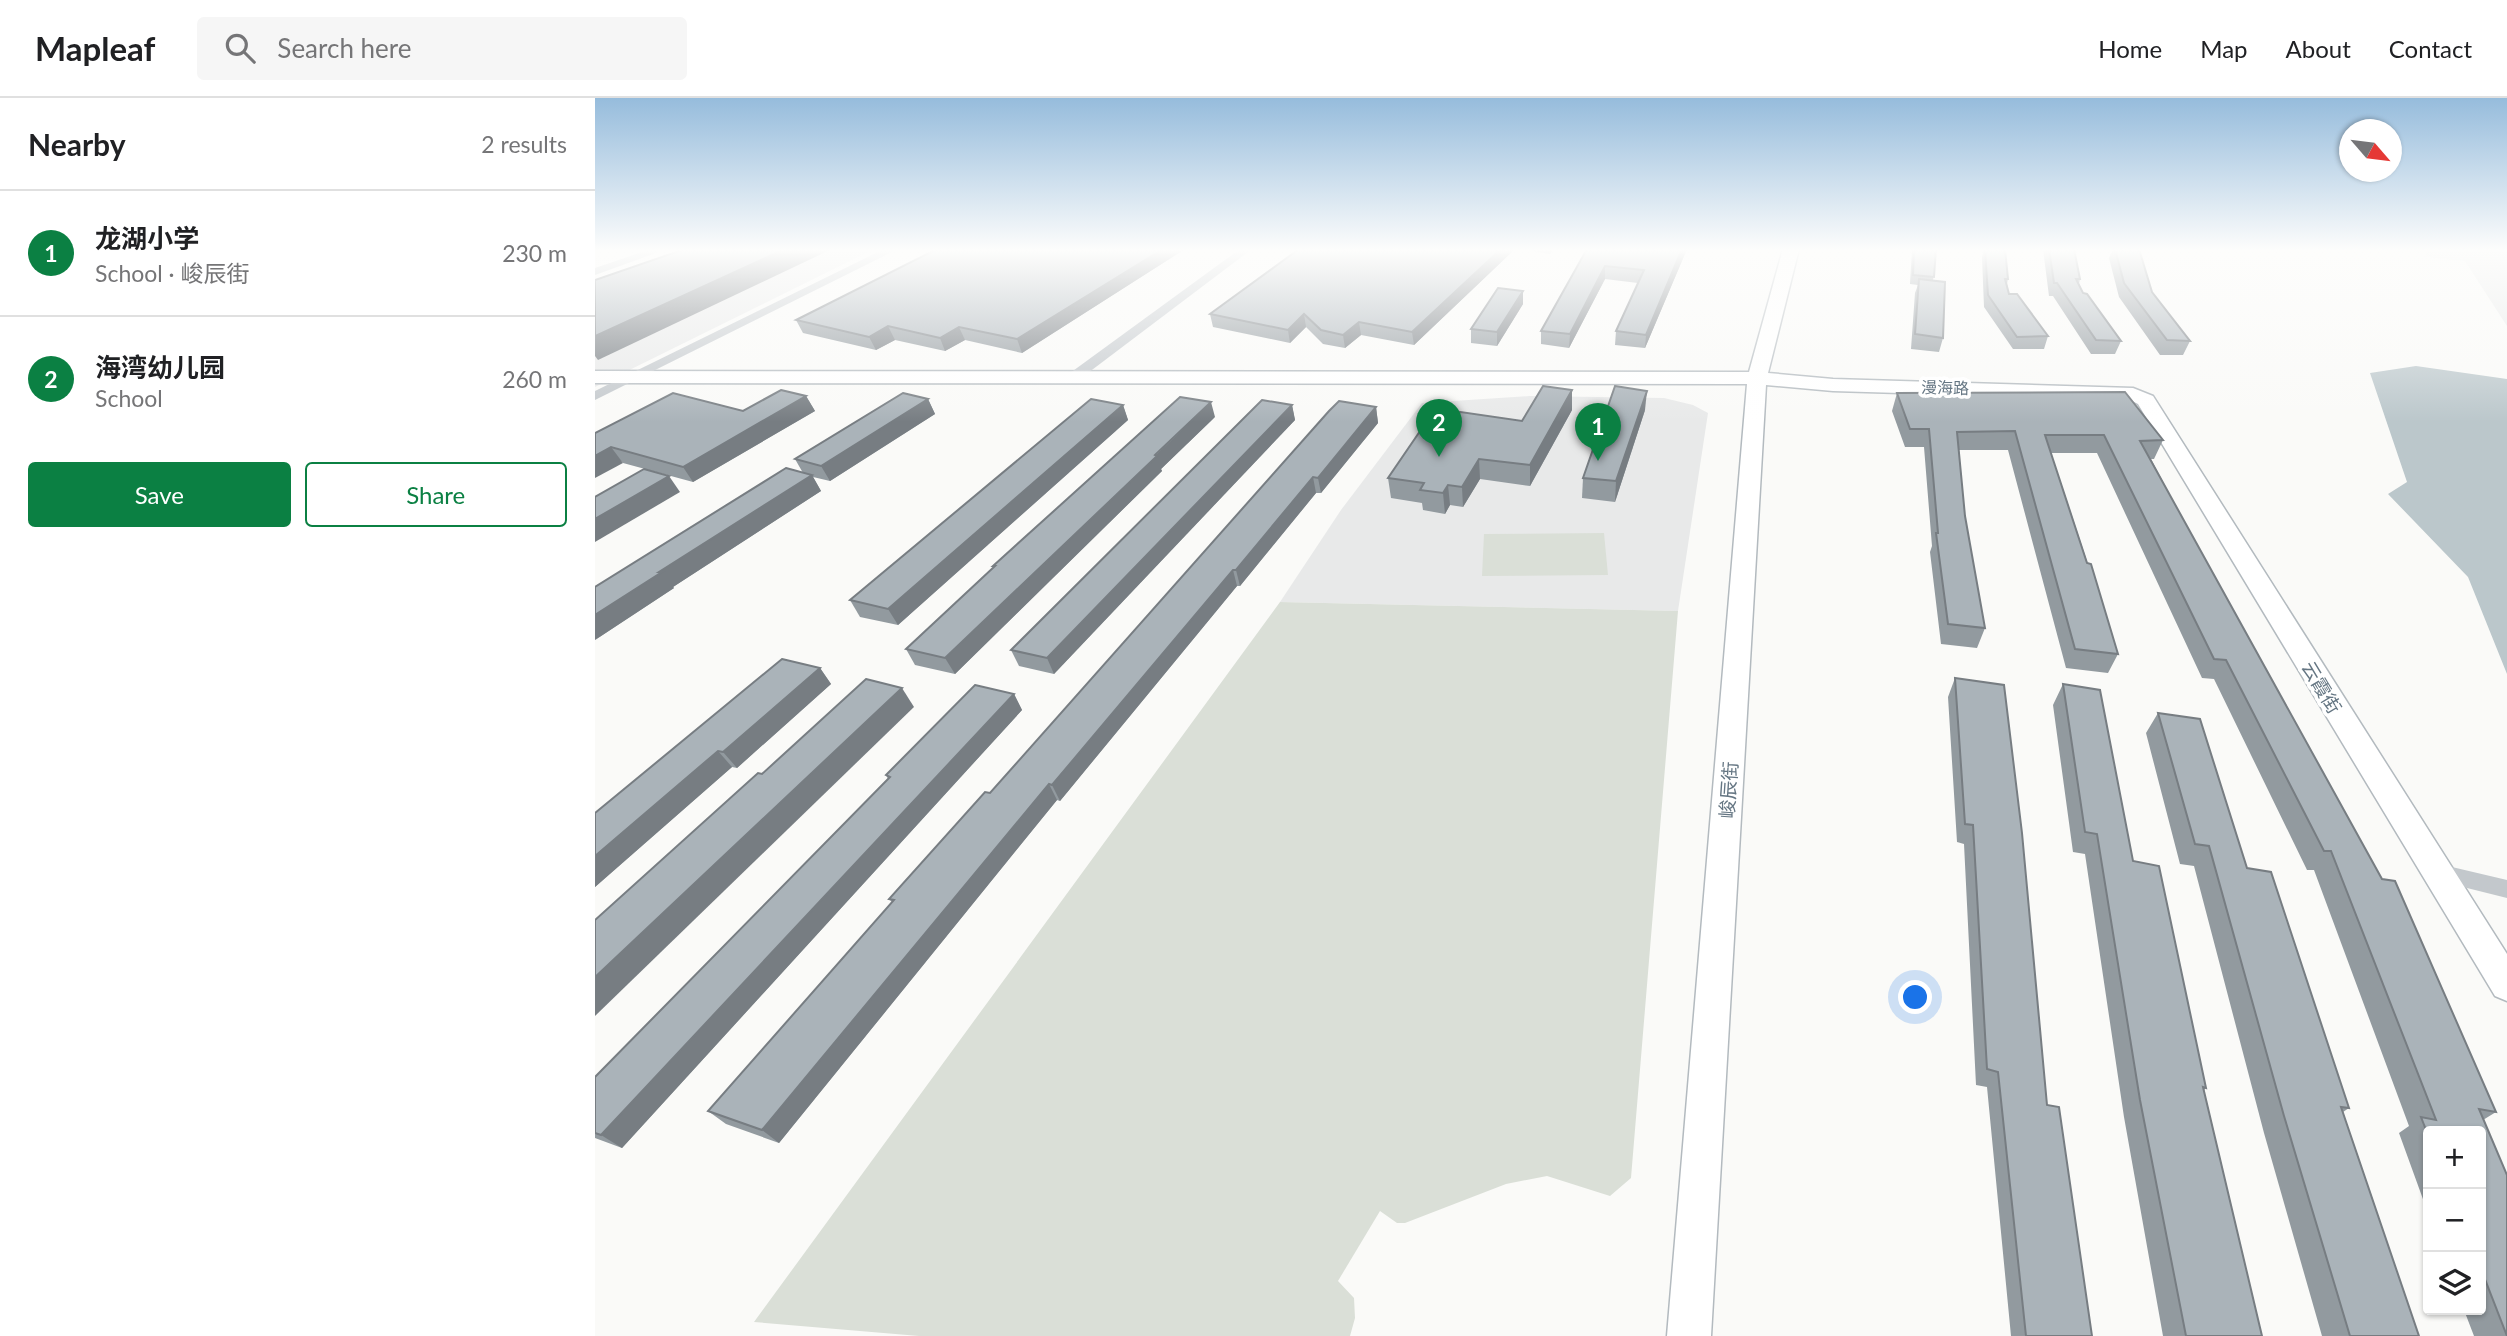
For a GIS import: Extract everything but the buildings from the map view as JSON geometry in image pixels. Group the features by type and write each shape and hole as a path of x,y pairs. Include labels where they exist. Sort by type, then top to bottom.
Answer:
{"street":[{"path":"595,396 776,307"},
{"path":"1071,379 1169,307"},
{"name":"峻辰街","path":"1689,1336 1757,378 1776,307"},
{"name":"漫海路","path":"595,377 1757,378 1833,385 2133,394"},
{"name":"云霞街","path":"2133,394 2146,400 2507,985"},
{"path":"2435,872 2507,889"}],"shaded area":[{"path":"595,307 757,307 595,387"},
{"path":"2495,307 2507,307 2507,326"},
{"path":"2416,366 2507,379 2507,674 2468,577 2388,494 2407,482 2370,373"},
{"path":"1530,396 1664,398 1693,405 1708,413 1678,611 1280,602 1341,510 1422,403"},
{"path":"1604,533 1608,575 1482,576 1484,534"},
{"path":"1280,602 1678,611 1631,1178 1610,1196 1547,1176 1506,1184 1405,1223 1397,1223 1380,1211 1338,1281 1354,1298 1355,1318 1350,1336 919,1336 754,1322"}],"place":[{"name":"海湾幼儿园","path":"1439,457"},
{"name":"龙湖小学","path":"1598,461"}]}
